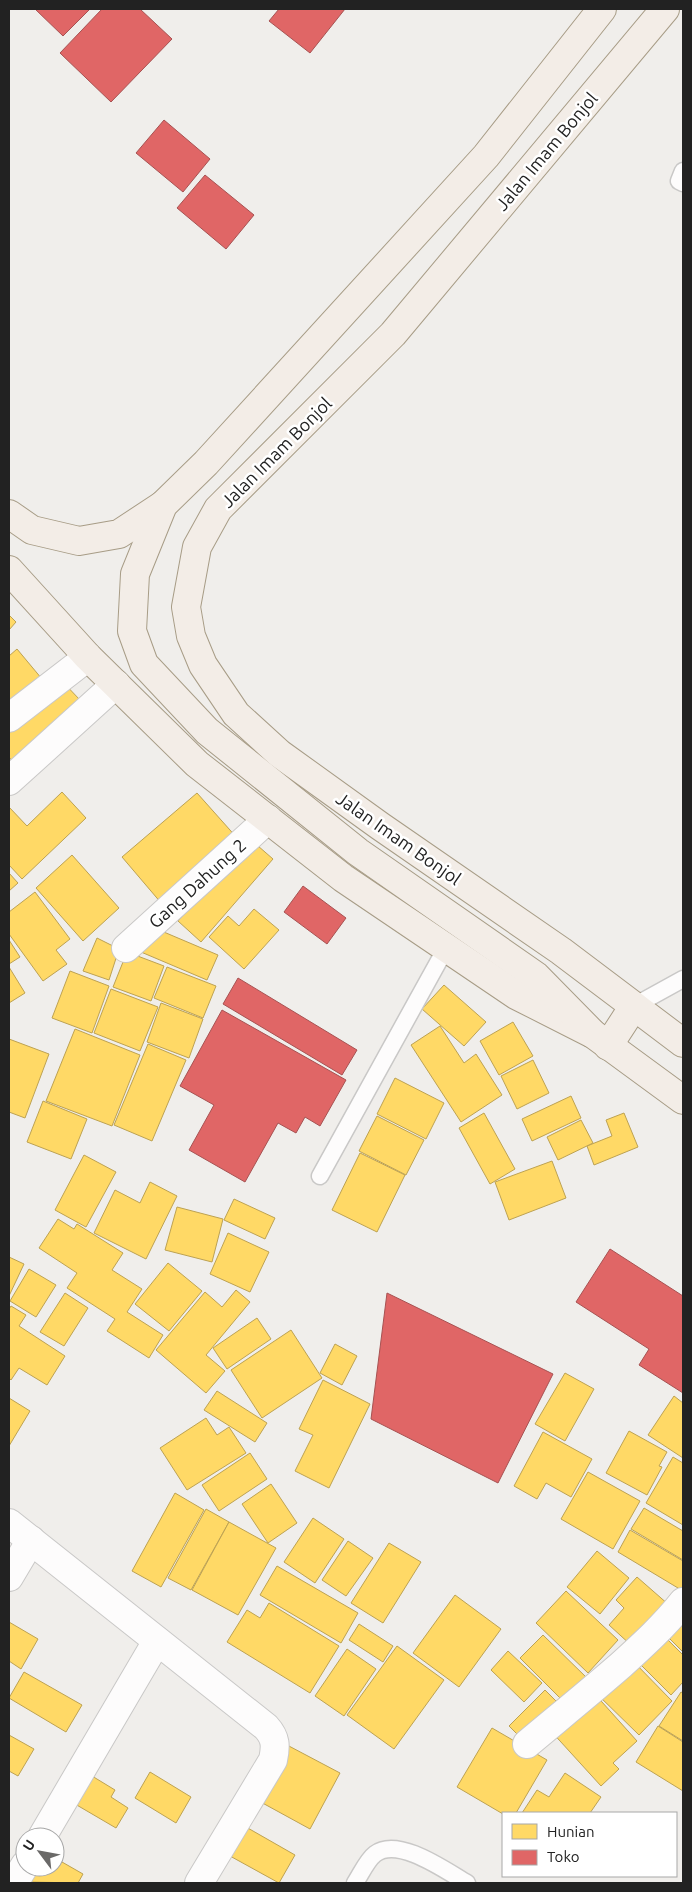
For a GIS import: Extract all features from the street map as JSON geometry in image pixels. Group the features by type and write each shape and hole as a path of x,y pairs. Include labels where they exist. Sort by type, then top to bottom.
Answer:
{"main road":[{"path":"9,514 32,530 79,541 119,534 163,505 206,463 486,156 602,9"},
{"name":"Jalan Imam Bonjol","path":"665,9 393,334 218,509 197,547 186,606 191,636 203,665 236,714 280,754 388,832 561,951 683,1042"},
{"path":"163,505 135,574 132,631 144,664 207,731 358,852 536,976 601,1040"},
{"path":"9,570 88,657 197,764 343,878 516,995 601,1040 683,1100"},
{"path":"601,1040 634,1006"}],"street":[{"path":"9,718 88,657"},
{"path":"9,781 116,684"},
{"name":"Gang Dahung 2","path":"126,948 268,819"},
{"path":"9,1523 266,1727 274,1736 276,1747 273,1760 199,1883"},
{"path":"9,1577 31,1540"},
{"path":"526,1744 589,1693 640,1648 683,1602"},
{"path":"48,1827 158,1641"}],"lane":[{"path":"683,171 679,181 683,183"},
{"path":"320,1176 446,948"},
{"path":"634,1006 683,979"},
{"path":"356,1883 373,1855 388,1849 398,1849 427,1860 467,1883"}],"building: Hunian":[{"path":"9,615 16,622 9,630"},
{"path":"17,649 42,679 9,709 9,656"},
{"path":"61,680 80,700 13,762 9,757 9,729"},
{"path":"62,792 86,818 22,879 9,865 9,807 27,826"},
{"path":"197,793 238,839 162,904 122,857"},
{"path":"250,839 273,859 201,942 178,921"},
{"path":"72,855 119,908 83,941 36,888"},
{"path":"9,873 18,883 9,891"},
{"path":"35,892 70,939 56,950 67,964 43,981 9,934 9,912"},
{"path":"254,909 279,930 244,969 209,937 228,916 239,926"},
{"path":"152,927 218,955 207,980 141,952"},
{"path":"97,938 119,949 109,980 83,971"},
{"path":"9,940 20,957 9,964"},
{"path":"127,952 164,966 151,1001 113,987"},
{"path":"9,967 25,993 9,1003"},
{"path":"167,967 216,986 203,1018 154,998"},
{"path":"70,971 109,986 92,1033 52,1018"},
{"path":"444,985 486,1022 464,1046 422,1009"},
{"path":"111,989 158,1007 140,1051 94,1033"},
{"path":"161,1003 203,1019 189,1058 147,1042"},
{"path":"513,1022 533,1056 499,1075 480,1041"},
{"path":"440,1026 464,1063 476,1054 502,1095 461,1122 411,1045"},
{"path":"75,1029 140,1055 112,1126 46,1101"},
{"path":"9,1039 49,1054 25,1118 9,1112"},
{"path":"148,1044 186,1060 152,1141 114,1125"},
{"path":"533,1060 549,1093 517,1109 501,1076"},
{"path":"395,1078 444,1103 426,1139 377,1114"},
{"path":"571,1096 581,1118 532,1141 522,1119"},
{"path":"43,1101 87,1119 71,1159 27,1142"},
{"path":"484,1113 515,1169 490,1184 459,1128"},
{"path":"624,1113 638,1147 594,1165 587,1146 612,1136 606,1120"},
{"path":"377,1116 424,1140 406,1175 359,1151"},
{"path":"581,1120 593,1143 558,1160 547,1137"},
{"path":"360,1153 405,1175 377,1232 332,1210"},
{"path":"84,1155 116,1172 86,1227 55,1210"},
{"path":"552,1161 566,1198 509,1220 495,1182"},
{"path":"150,1182 177,1196 146,1259 94,1233 115,1190 140,1203"},
{"path":"234,1199 275,1218 265,1239 224,1220"},
{"path":"177,1207 223,1219 212,1262 165,1250"},
{"path":"58,1219 74,1229 77,1224 123,1253 112,1270 142,1289 127,1312 163,1335 149,1358 107,1331 115,1319 67,1288 77,1273 39,1248"},
{"path":"228,1233 269,1252 250,1292 210,1274"},
{"path":"9,1257 24,1264 9,1296"},
{"path":"168,1263 202,1291 169,1331 135,1304"},
{"path":"29,1269 56,1285 36,1317 10,1301"},
{"path":"236,1290 250,1302 206,1355 225,1371 206,1393 156,1350 205,1292 222,1307"},
{"path":"65,1293 88,1308 64,1346 40,1332"},
{"path":"11,1306 26,1315 19,1326 65,1356 47,1385 19,1368 11,1380 9,1378 9,1309"},
{"path":"257,1318 271,1339 227,1369 213,1348"},
{"path":"291,1330 322,1378 262,1418 231,1370"},
{"path":"335,1344 357,1356 342,1385 320,1373"},
{"path":"565,1373 594,1389 565,1441 535,1424"},
{"path":"323,1380 370,1404 329,1488 295,1471 313,1435 299,1429"},
{"path":"217,1391 267,1423 255,1442 204,1410"},
{"path":"674,1396 683,1403 683,1458 648,1435"},
{"path":"9,1398 30,1411 9,1446"},
{"path":"206,1418 217,1435 229,1427 246,1453 187,1490 160,1448"},
{"path":"629,1431 667,1452 659,1466 662,1467 647,1495 606,1473"},
{"path":"543,1432 592,1459 571,1497 546,1483 537,1499 514,1486"},
{"path":"250,1453 267,1479 219,1511 202,1485"},
{"path":"673,1457 683,1463 683,1525 646,1503"},
{"path":"588,1472 640,1501 613,1549 561,1519"},
{"path":"271,1484 297,1523 268,1543 242,1504"},
{"path":"175,1493 204,1510 161,1587 132,1571"},
{"path":"644,1508 683,1531 683,1560 631,1529"},
{"path":"206,1509 229,1522 191,1590 168,1578"},
{"path":"313,1518 344,1539 315,1583 284,1562"},
{"path":"229,1522 276,1548 238,1615 192,1590"},
{"path":"630,1530 683,1561 683,1591 618,1552"},
{"path":"348,1541 373,1558 346,1596 322,1580"},
{"path":"389,1543 421,1562 383,1623 351,1603"},
{"path":"597,1551 629,1578 600,1614 567,1587"},
{"path":"277,1566 358,1613 341,1643 260,1595"},
{"path":"637,1577 669,1605 632,1646 609,1625 624,1608 616,1600"},
{"path":"566,1591 618,1640 588,1673 536,1623"},
{"path":"455,1595 501,1629 459,1687 413,1653"},
{"path":"269,1603 339,1646 310,1693 227,1642 247,1610 260,1618"},
{"path":"683,1608 683,1652 661,1630"},
{"path":"9,1622 38,1639 21,1669 9,1661"},
{"path":"359,1624 393,1646 383,1662 349,1640"},
{"path":"660,1632 683,1655 683,1682 671,1695 634,1658"},
{"path":"543,1635 587,1678 564,1702 520,1658"},
{"path":"397,1646 444,1680 394,1749 347,1715"},
{"path":"347,1649 376,1669 344,1716 315,1696"},
{"path":"508,1651 542,1683 524,1702 491,1670"},
{"path":"630,1658 672,1701 639,1735 596,1693"},
{"path":"24,1672 82,1705 66,1732 9,1698"},
{"path":"545,1690 560,1705 524,1741 509,1726"},
{"path":"593,1692 637,1741 613,1763 619,1769 601,1786 550,1730"},
{"path":"681,1692 683,1693 683,1741 659,1726"},
{"path":"658,1726 683,1742 683,1791 636,1762"},
{"path":"492,1728 547,1760 517,1812 502,1813 457,1787"},
{"path":"9,1735 34,1749 18,1776 9,1771"},
{"path":"287,1745 340,1773 310,1829 257,1800"},
{"path":"150,1772 191,1797 176,1823 135,1798"},
{"path":"565,1773 601,1797 591,1812 523,1812 537,1790 549,1797"},
{"path":"92,1776 115,1790 111,1797 128,1808 116,1828 75,1804"},
{"path":"246,1827 295,1855 279,1883 230,1856"},
{"path":"65,1864 83,1874 78,1883 29,1882 32,1877 65,1877"}],"building: Toko":[{"path":"35,9 90,9 63,36"},
{"path":"102,9 140,9 172,39 111,102 60,53"},
{"path":"279,9 345,9 310,53 269,21"},
{"path":"164,120 210,159 183,192 136,153"},
{"path":"205,175 254,215 226,249 177,208"},
{"path":"303,886 346,918 327,944 284,912"},
{"path":"238,978 357,1050 342,1075 223,1004"},
{"path":"222,1010 346,1080 320,1126 305,1117 296,1133 278,1123 245,1182 189,1150 214,1105 180,1086"},
{"path":"610,1249 683,1296 683,1393 639,1365 649,1349 576,1302"},
{"path":"387,1293 553,1374 498,1483 371,1419"}]}
